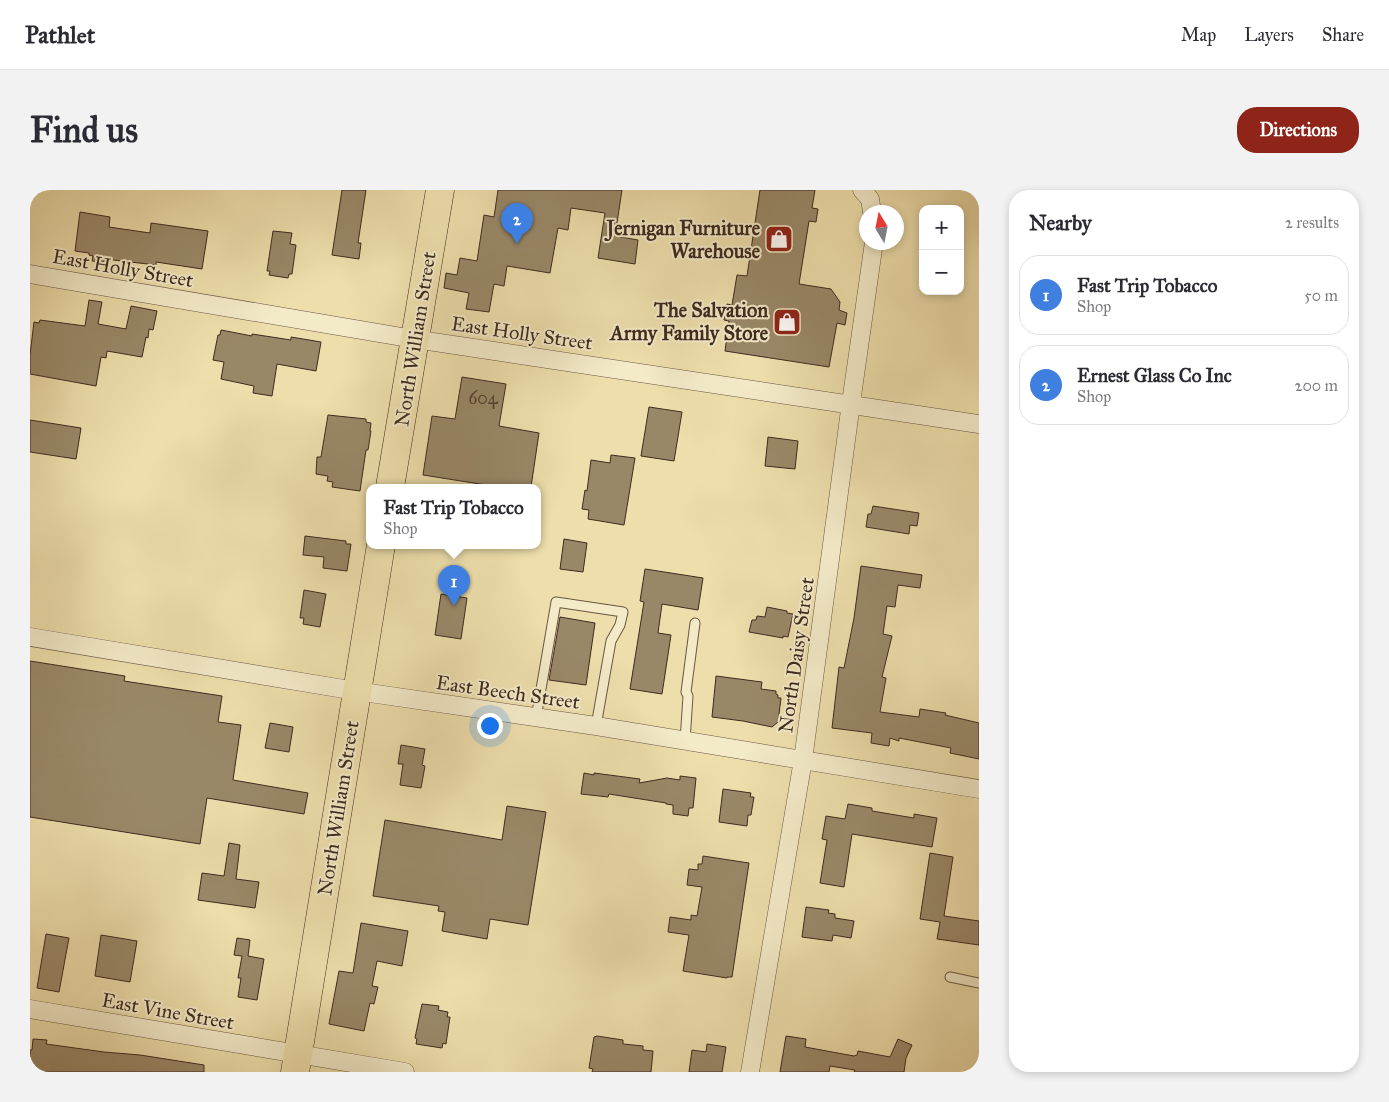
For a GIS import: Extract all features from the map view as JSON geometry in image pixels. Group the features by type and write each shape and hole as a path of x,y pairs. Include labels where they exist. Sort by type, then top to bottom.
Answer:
{"main road":[{"name":"North William Street","path":"390,484 440,190"},
{"name":"North William Street","path":"297,1063 379,549"}],"street":[{"path":"862,190 870,199 871,205"},
{"name":"North Daisy Street","path":"750,1072 803,760 873,250"},
{"name":"East Holly Street","path":"30,274 414,339 851,403 979,424"},
{"name":"East Beech Street","path":"30,637 356,691 596,726 979,788"},
{"name":"East Vine Street","path":"30,1009 297,1063 405,1072"}],"lane":[{"path":"536,718 556,602 623,612 620,626 612,641 596,726"},
{"path":"685,741 688,696 686,692 695,623"},
{"path":"950,977 979,983"}],"building":[{"path":"342,190 366,190 358,243 361,243 359,259 332,255"},
{"path":"498,190 622,190 615,236 638,240 635,264 598,258 605,213 571,208 568,230 558,228 550,273 507,266 504,286 494,284 489,312 466,309 469,293 444,288 446,273 457,275 460,258 477,261 484,215 494,217"},
{"name":"The Salvation Army Family Store","path":"760,190 815,190 812,208 818,209 816,222 809,221 799,284 831,289 840,302 839,310 847,313 845,325 837,323 829,367 725,351 729,321 724,320 727,304 732,305 737,275 747,276"},
{"path":"80,212 110,217 109,227 150,233 151,223 208,231 202,269 156,262 156,265 105,259 104,262 92,261 93,256 89,255 89,253 75,251"},
{"path":"273,231 292,233 290,244 296,245 292,274 289,274 288,278 269,275 270,271 267,271"},
{"path":"89,300 102,302 98,324 126,329 131,306 157,311 153,330 149,329 148,338 146,337 142,357 107,351 106,358 101,357 96,386 30,374 34,322 39,323 40,320 85,326"},
{"path":"221,330 252,336 252,334 291,340 291,337 321,342 316,371 277,364 272,396 253,393 254,386 221,379 224,362 213,360 218,335 220,335"},
{"path":"462,377 506,384 499,426 539,433 531,484 480,484 423,475 432,416 455,419"},
{"path":"649,407 682,412 674,461 641,456"},
{"path":"328,415 366,419 366,422 371,423 360,491 332,487 333,482 327,481 328,476 316,474 317,457 321,457"},
{"path":"30,420 81,428 76,459 30,452"},
{"path":"768,437 798,441 795,469 765,466"},
{"path":"611,455 635,458 624,525 588,519 589,510 582,509 585,490 587,491 591,460 610,463"},
{"path":"873,506 919,513 917,526 910,525 909,534 866,527 868,514 871,514"},
{"path":"305,536 346,541 346,544 351,544 347,571 323,568 324,557 303,555"},
{"path":"564,539 587,543 583,572 560,569"},
{"path":"861,566 922,575 920,588 898,585 895,607 887,606 883,634 892,636 882,677 886,678 880,712 919,717 920,709 946,713 945,715 979,723 979,759 950,753 951,748 899,738 899,741 890,738 889,746 871,743 872,733 832,728 839,667 844,668 854,618"},
{"path":"645,569 703,578 698,610 662,604 658,633 671,635 662,694 630,689 644,602 640,601"},
{"path":"304,590 326,594 320,627 303,624 304,618 300,618"},
{"path":"441,594 467,598 461,639 435,635"},
{"path":"767,607 793,614 788,637 783,636 783,638 749,632 752,620 756,620 757,616 765,617"},
{"path":"560,617 595,623 586,685 549,680"},
{"path":"30,661 125,676 124,681 222,696 218,722 241,725 233,780 308,793 304,814 207,798 200,844 30,817"},
{"path":"716,676 762,682 761,689 776,691 778,698 781,698 778,722 772,727 712,717"},
{"path":"270,723 293,727 289,752 265,748"},
{"path":"401,745 425,749 422,765 425,766 421,788 400,785 403,764 398,764"},
{"path":"584,773 640,779 639,783 667,778 680,780 680,776 696,778 693,808 689,808 688,816 673,814 673,805 666,803 609,794 608,797 581,794"},
{"path":"723,789 751,793 750,797 754,797 751,815 748,815 747,826 719,822"},
{"path":"848,804 872,808 872,811 914,818 914,814 937,818 932,847 852,834 844,887 820,883 827,840 822,839 826,816 845,819"},
{"path":"507,806 546,812 528,925 490,919 487,939 442,931 445,912 438,911 439,906 373,896 385,820 502,840"},
{"path":"229,843 240,845 236,879 259,882 255,908 198,900 202,873 224,876"},
{"path":"930,853 953,857 944,916 979,921 979,945 937,939 940,922 920,919"},
{"path":"703,856 749,863 732,977 727,978 683,971 689,935 668,932 670,917 691,920 691,915 697,916 702,887 687,885 689,869 698,870 698,864 702,864"},
{"path":"806,907 829,910 828,913 835,914 835,918 854,921 851,938 833,935 832,941 802,937"},
{"path":"361,923 408,931 402,966 377,961 372,986 378,987 374,1004 370,1003 364,1031 329,1024 339,971 353,973"},
{"path":"46,934 69,938 59,992 37,988"},
{"path":"101,935 137,941 130,982 95,976"},
{"path":"237,938 250,940 248,956 264,959 257,1000 238,997 241,978 238,978 242,956 234,955"},
{"path":"422,1004 439,1006 438,1010 448,1012 447,1017 450,1017 446,1044 443,1043 442,1048 416,1044 417,1039 415,1038"},
{"path":"786,1036 806,1039 805,1047 854,1056 857,1055 858,1051 890,1057 898,1039 912,1045 906,1058 904,1072 854,1072 855,1070 830,1066 829,1072 780,1072"},
{"path":"594,1037 623,1040 623,1044 643,1046 643,1050 653,1051 651,1072 592,1072 593,1069 589,1068"},
{"path":"33,1039 47,1040 46,1044 204,1065 204,1072 30,1072 30,1050 32,1050"},
{"path":"707,1044 726,1047 722,1072 689,1072 692,1050 706,1052"}],"place":[{"name":"Jernigan Furniture Warehouse","path":"779,239"},
{"name":"Ernest Glass Co Inc","path":"517,244"},
{"name":"The Salvation Army Family Store","path":"787,322"},
{"name":"Fast Trip Tobacco","path":"454,606"}]}
